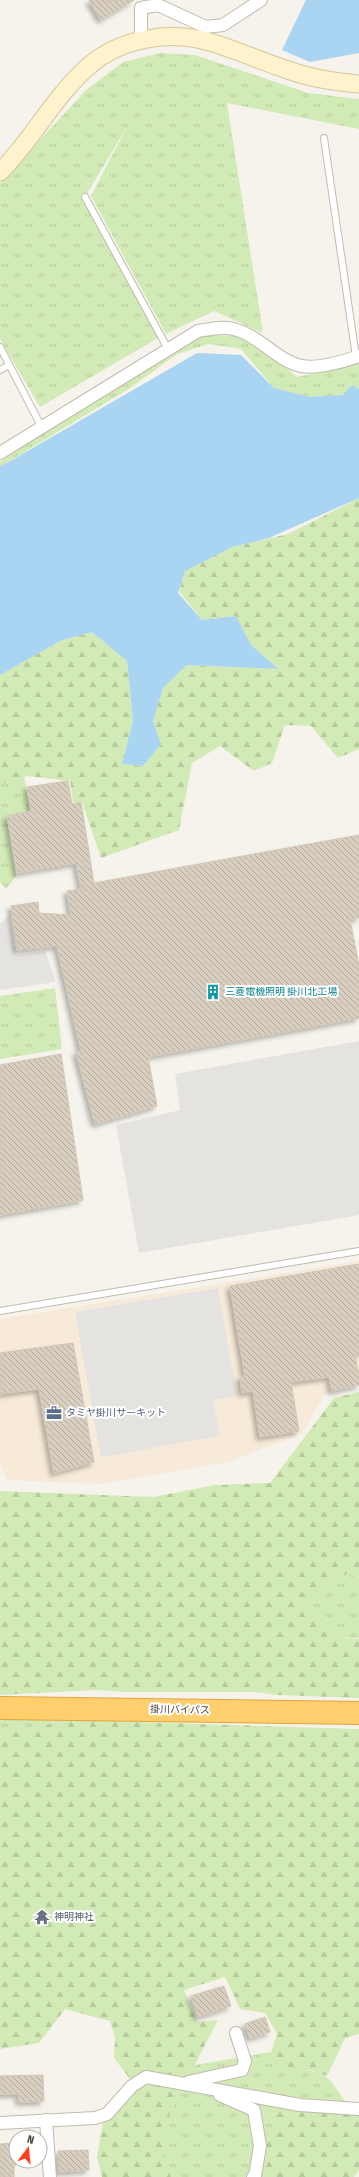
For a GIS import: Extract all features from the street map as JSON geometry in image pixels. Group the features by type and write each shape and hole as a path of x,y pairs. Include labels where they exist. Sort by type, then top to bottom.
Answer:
{"highway":[{"name":"掛川バイパス","path":"0,1708 359,1713"}],"street":[{"path":"141,40 140,4 160,2 206,26 223,25 260,0"},
{"path":"0,172 63,93 91,65 121,46 141,40 173,36 201,40 285,70 320,80 359,84"},
{"path":"0,453 41,426 198,331 219,327 234,329 253,336 285,360 303,366 321,366 357,357"},
{"path":"183,2084 242,2070 245,2061 236,2033"},
{"path":"0,2122 95,2118 107,2114 132,2086 146,2077 300,2105 359,2109"},
{"path":"201,2087 254,2110 260,2146 255,2176 253,2177"},
{"path":"46,2120 50,2177"}],"lane":[{"path":"324,138 357,357"},
{"path":"85,197 168,349"},
{"path":"0,348 41,426"},
{"path":"0,370 9,365"},
{"path":"0,1311 359,1251"}],"shaded area":[{"path":"9,915 16,955 45,951 56,982 0,990 0,924"},
{"path":"359,1041 359,1215 139,1253 116,1125 180,1110 175,1074"},
{"name":"タミヤ掛川サーキット","path":"359,1261 359,1379 334,1384 334,1391 323,1396 303,1433 228,1462 101,1484 7,1480 0,1463 0,1319"},
{"path":"218,1288 237,1395 213,1400 220,1436 101,1457 75,1312"}],"green space":[{"path":"160,53 195,55 308,93 359,99 359,129 227,103 263,333 214,311 166,334 91,196 128,125 85,197 158,338 40,407 0,339 0,183 86,90 123,62"},
{"path":"200,335 236,336 272,356 297,377 359,364 359,389 352,385 342,395 310,397 274,388 241,349 209,344 177,354 130,388 0,467 0,462 28,442"},
{"path":"359,498 359,749 338,758 311,726 285,725 272,763 254,771 220,746 192,763 179,830 101,858 82,802 73,802 70,781 27,776 0,784 0,675 60,641 92,632 127,661 133,721 122,764 143,766 161,744 153,721 163,688 187,665 277,669 251,645 236,616 202,620 179,591 185,571 189,567 232,547 288,534"},
{"path":"24,777 31,811 7,816 16,876 6,889 0,882 0,784"},
{"path":"55,988 62,1049 0,1059 0,996"},
{"path":"359,1392 359,1578 348,1573 299,1605 340,1638 359,1639 359,1698 277,1695 256,1692 127,1692 95,1690 0,1695 0,1491 153,1497 215,1485 270,1483 334,1398"},
{"path":"348,1573 359,1578 359,1638 340,1638 298,1605"},
{"path":"0,1719 66,1720 0,1735"},
{"path":"66,1720 359,1729 359,2034 345,2038 327,2076 312,2070 287,2069 271,2052 277,2034 265,2013 240,2009 225,1977 184,1990 197,2022 218,2020 170,2113 163,2157 171,2177 102,2177 97,2157 105,2110 133,2083 114,2058 115,2037 110,2021 65,2009 39,2043 0,2049 0,1735"},
{"path":"271,2052 287,2069 312,2071 320,2073 326,2077 350,2109 259,2177 171,2177 163,2159 165,2132 172,2108 182,2086 195,2065"},
{"path":"280,2101 359,2109 359,2170 354,2177 260,2177 266,2145"}],"water":[{"path":"306,0 359,0 359,53 310,62 282,50"},
{"path":"197,353 241,355 274,388 310,397 342,395 352,385 359,389 359,498 269,538 232,547 185,571 178,593 202,620 236,616 251,645 278,669 187,665 163,688 153,721 161,744 143,766 122,764 133,721 127,661 92,632 60,641 0,675 0,467"}],"building":[{"path":"89,0 134,0 101,20"},
{"name":"三菱電機照明 掛川北工場","path":"68,781 72,804 81,802 94,883 359,835 359,918 350,919 359,966 359,1018 148,1057 157,1106 95,1124 76,1052 81,1051 57,946 17,950 11,906 38,902 39,913 71,915 67,891 81,889 76,863 17,873 7,816 31,811 27,787"},
{"path":"61,1054 83,1200 0,1215 0,1065"},
{"path":"359,1264 359,1356 355,1357 359,1374 359,1385 332,1391 329,1377 291,1382 299,1431 260,1437 253,1391 242,1393 240,1377 245,1376 230,1286"},
{"path":"73,1343 94,1462 54,1473 39,1389 0,1394 0,1353"},
{"path":"224,1986 231,2006 198,2017 191,1996"},
{"path":"265,2017 270,2032 250,2038 245,2024"},
{"path":"43,2075 44,2101 19,2102 19,2094 0,2094 0,2076"},
{"path":"8,2143 8,2169 14,2169 14,2177 0,2177 0,2144"},
{"path":"88,2150 89,2170 59,2172 58,2151"}],"place":[{"name":"三菱電機照明 掛川北工場","path":"213,992"},
{"name":"タミヤ掛川サーキット","path":"54,1413"},
{"name":"神明神社","path":"42,1917"}]}
